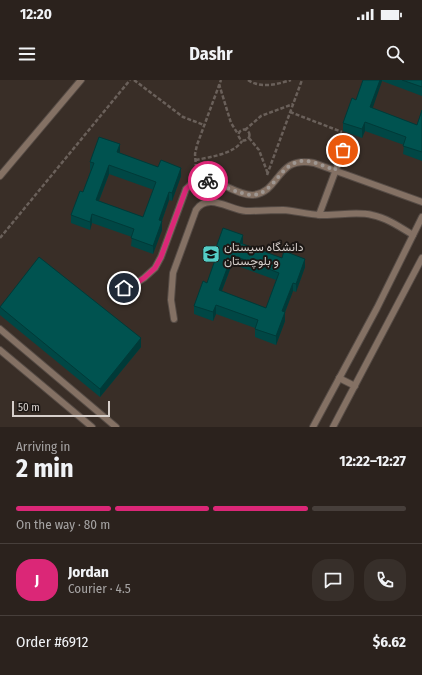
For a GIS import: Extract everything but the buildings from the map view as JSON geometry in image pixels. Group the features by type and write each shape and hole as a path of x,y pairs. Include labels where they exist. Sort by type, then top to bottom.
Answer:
{"lane":[{"path":"0,176 81,80"},
{"path":"319,215 346,140"},
{"path":"124,288 132,286 155,268 161,257 186,189 194,181 203,179 252,195 260,193 268,188 284,170 293,163 304,161 335,170 422,202"},
{"path":"174,319 171,300 173,273 177,258 199,204 213,201 235,209 245,210 284,210 319,215 358,213 372,215 393,223 413,235"},
{"path":"313,427 377,308 422,217"},
{"path":"333,427 422,258"},
{"path":"0,329 116,427"},
{"path":"0,350 92,427"},
{"path":"339,378 355,386"}],"path":[{"path":"0,238 130,80"},
{"path":"134,80 183,117 204,125"},
{"path":"196,168 197,145 221,80"},
{"path":"248,80 258,84 272,85 291,80"},
{"path":"245,130 249,134 249,138 259,150 267,175 302,80"},
{"path":"219,84 229,118 238,134 239,139 242,141"},
{"path":"238,134 261,116 294,104"},
{"path":"290,112 343,132"},
{"path":"196,160 230,150 240,145 242,141 249,138"}],"way so far":[{"path":"208,181 252,195 260,193 268,188 284,170 293,163 304,161 335,170 343,150"}],"place":[{"name":"دانشگاه سیستان و بلوچستان","path":"211,254"}],"route":[{"path":"124,288 132,286 155,268 161,257 186,189 194,181 203,179 208,181"}]}
